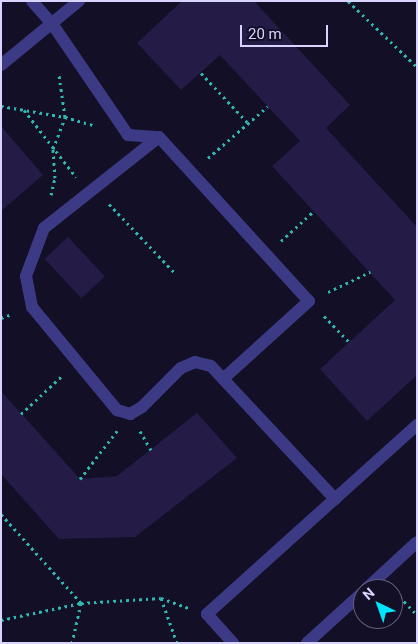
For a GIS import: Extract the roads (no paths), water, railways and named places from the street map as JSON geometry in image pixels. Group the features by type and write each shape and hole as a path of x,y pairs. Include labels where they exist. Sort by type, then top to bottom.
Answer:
{"lane":[{"path":"32,1 53,25 128,135 159,137 310,301 223,379"},
{"path":"1,64 53,25 79,1"},
{"path":"159,137 95,190 44,228 26,276 32,307 117,410 130,414 142,408 181,368 195,362 211,366 335,499"},
{"path":"233,643 207,614 417,425"},
{"path":"376,579 417,542"},
{"path":"307,643 353,600"}]}
